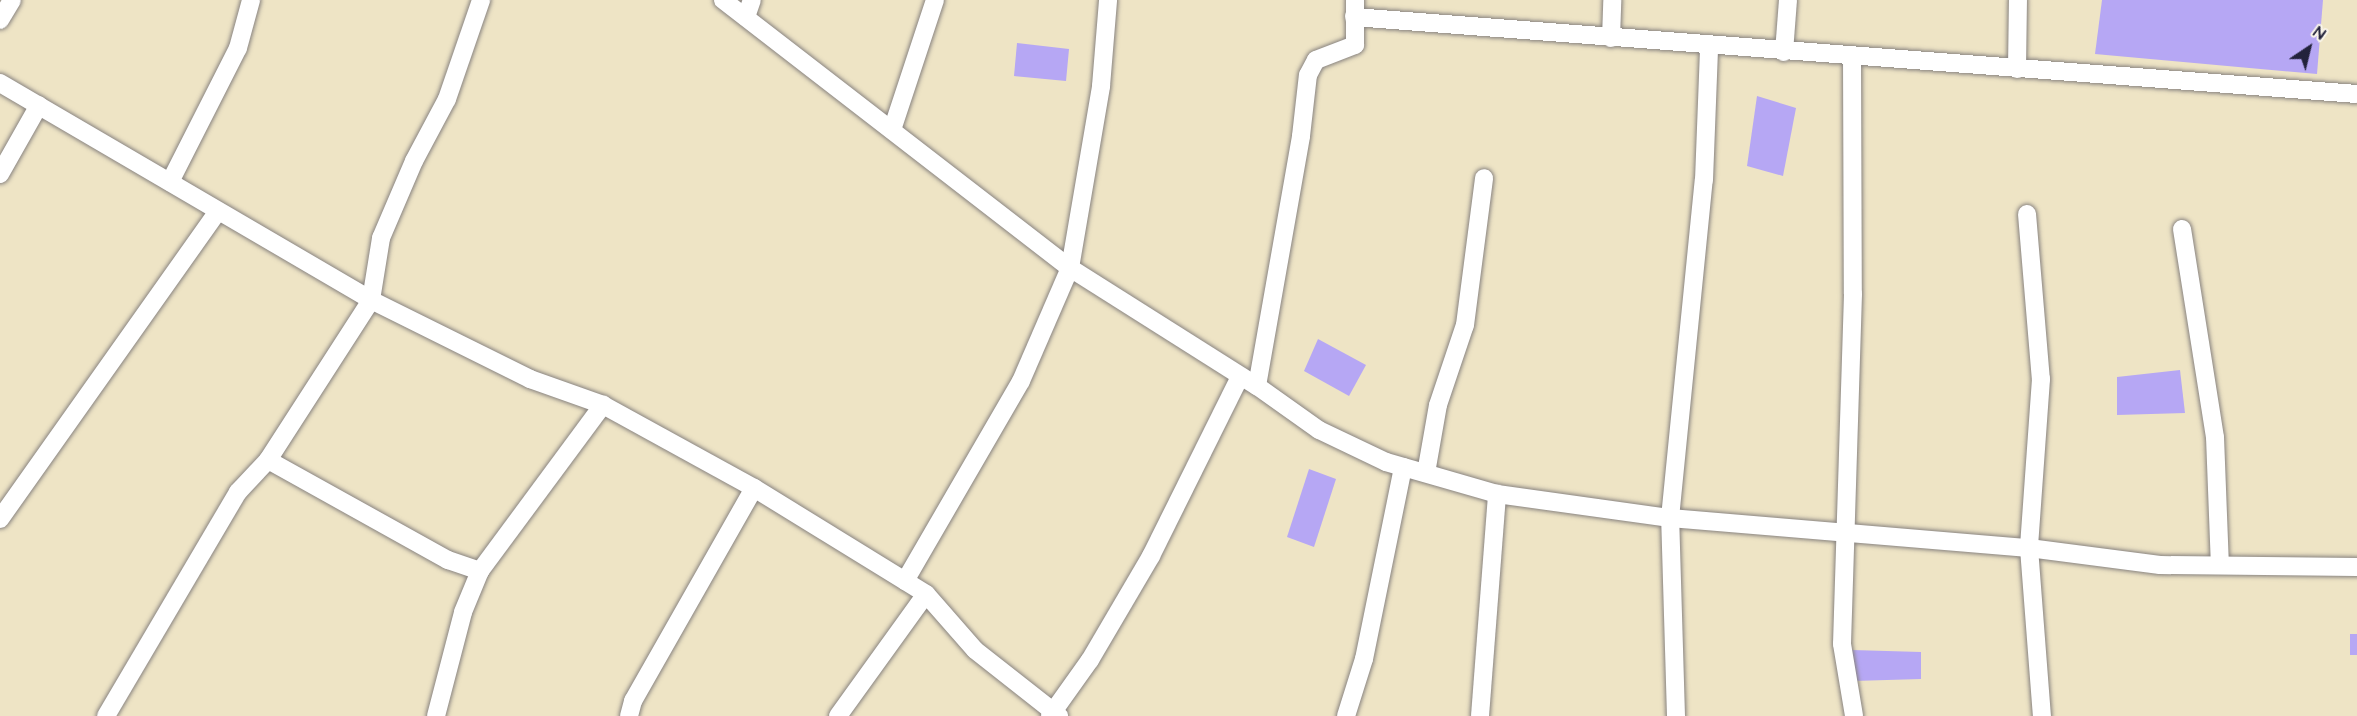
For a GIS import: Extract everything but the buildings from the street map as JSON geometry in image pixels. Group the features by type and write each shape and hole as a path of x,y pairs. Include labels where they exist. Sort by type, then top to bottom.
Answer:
{"street":[{"path":"0,20 12,0"},
{"path":"170,182 238,48 251,0"},
{"path":"106,716 238,492 268,460 371,300 381,238 414,161 447,99 481,0"},
{"path":"723,0 749,9 892,130 1070,268 1257,386 1319,430 1403,467 1497,494 1670,518 1846,530 2030,548 2160,565 2357,567"},
{"path":"892,130 935,0"},
{"path":"905,581 1021,381 1070,268 1101,86 1108,0"},
{"path":"1611,38 1612,0"},
{"path":"1784,52 1788,0"},
{"path":"2017,69 2018,0"},
{"path":"1257,386 1301,136 1308,75 1316,60 1356,45 1358,38 1355,9 1709,47 2357,94"},
{"path":"1676,716 1670,518 1704,180 1709,47"},
{"path":"1852,57 1853,294 1842,644 1854,716"},
{"path":"0,83 371,300 530,379 603,405 754,488 926,594 975,650 1054,715 1090,660 1151,556 1240,377"},
{"path":"0,174 39,105"},
{"path":"1426,474 1438,405 1465,325 1484,178"},
{"path":"0,519 217,212"},
{"path":"2027,214 2041,379 2030,548 2042,716"},
{"path":"2182,229 2215,437 2220,565"},
{"path":"436,716 463,612 480,571 603,405"},
{"path":"268,460 448,560 480,571"},
{"path":"1346,716 1364,658 1403,467"},
{"path":"629,716 633,701 754,488"},
{"path":"1480,716 1497,494"},
{"path":"838,716 926,594"}]}
